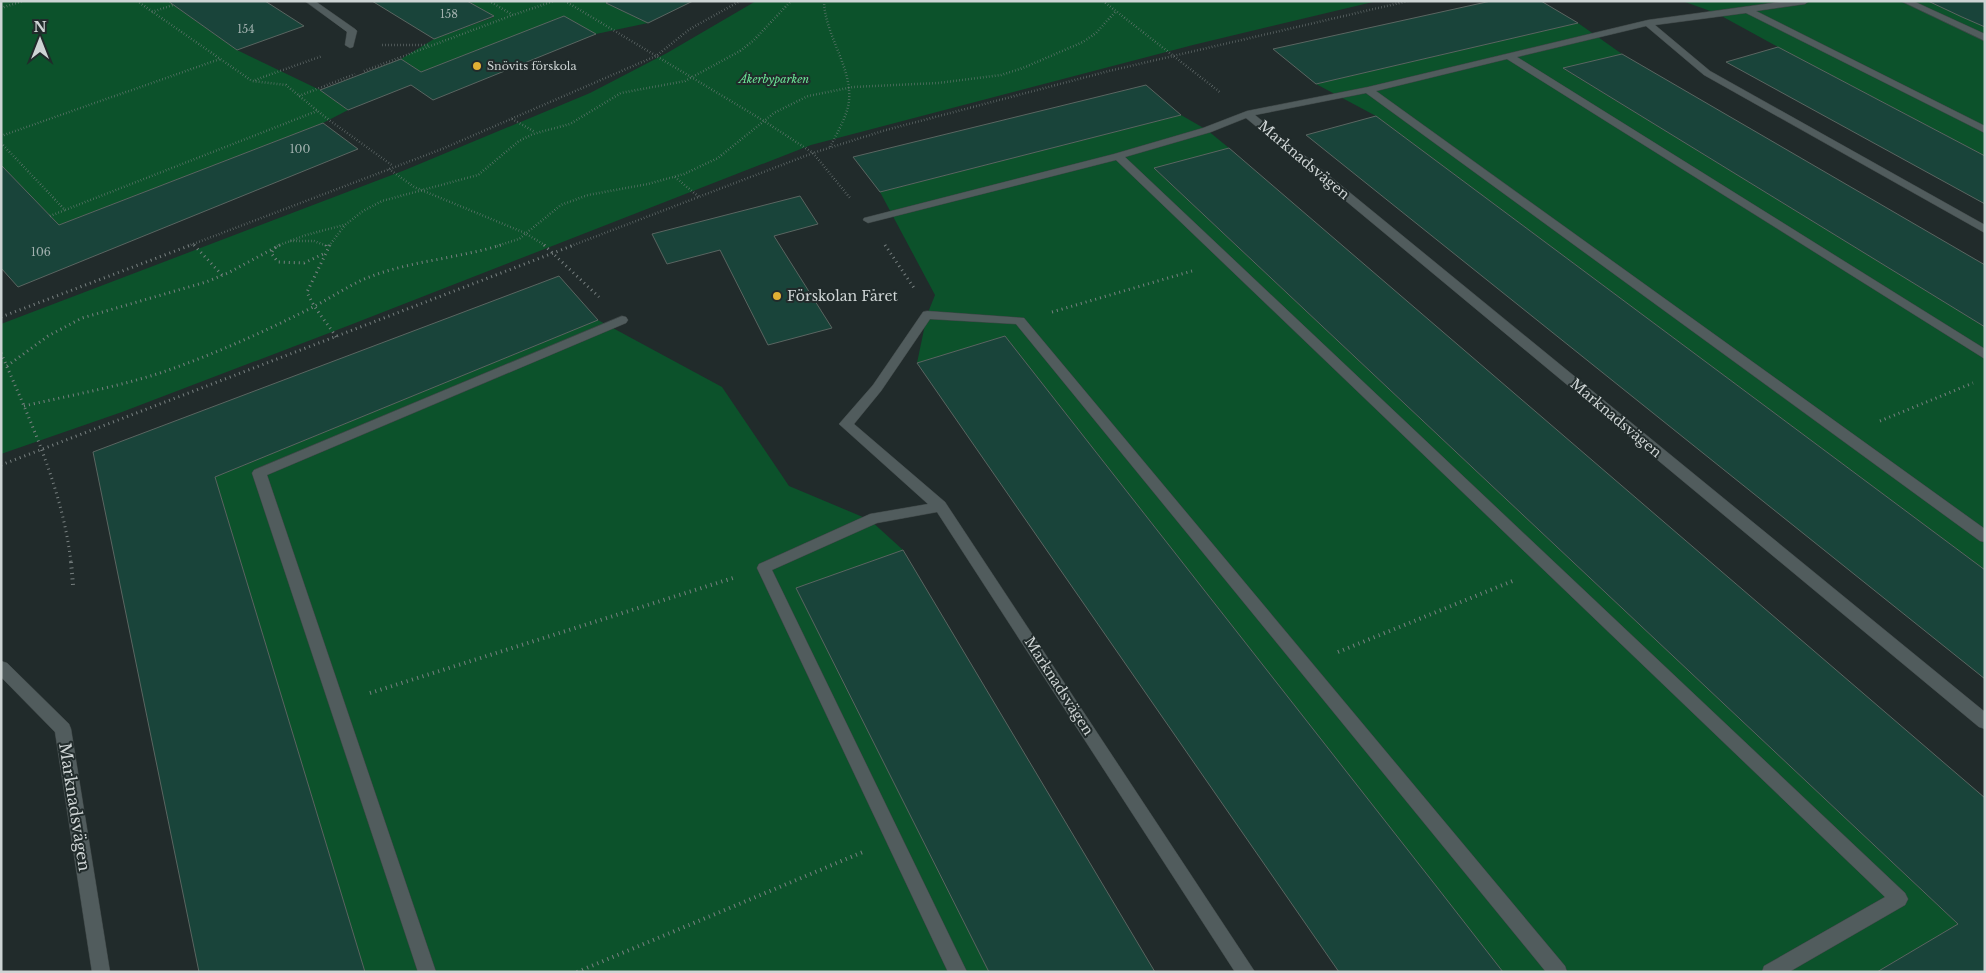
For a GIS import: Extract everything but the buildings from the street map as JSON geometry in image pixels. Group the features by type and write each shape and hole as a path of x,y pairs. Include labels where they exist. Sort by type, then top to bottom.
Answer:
{"street":[{"path":"309,1 352,31 350,45"},
{"path":"868,220 1118,156 1207,130 1247,114 1368,90 1648,23 1805,1"},
{"path":"1905,1 1985,38"},
{"path":"1747,10 1985,130"},
{"path":"1648,23 1707,73 1985,230"},
{"path":"1510,57 1985,355"},
{"path":"1368,90 1985,537"},
{"name":"Marknadsvägen","path":"1247,114 1985,722"},
{"path":"1118,156 1899,899 1771,972"},
{"path":"927,315 1020,321 1558,972"},
{"name":"Marknadsvägen","path":"927,315 877,388 846,424 940,506 1246,972"},
{"path":"427,972 259,473 622,320"},
{"path":"940,506 911,514 875,518 764,568 896,838 958,972"},
{"name":"Marknadsvägen","path":"1,667 63,729 101,972"}],"path":[{"path":"1,8 23,1"},
{"path":"137,1 252,81 286,84 317,111 393,167"},
{"path":"489,1 513,15"},
{"path":"299,96 554,1"},
{"path":"565,1 764,121 813,153 868,220 925,303 927,315"},
{"path":"1,317 388,169 512,119 656,56 690,29 740,1"},
{"path":"336,337 322,315 313,307 307,292 326,251 345,225 382,200 478,175 519,141 536,133 570,124 621,93 685,81 740,51 753,41 791,1"},
{"path":"824,1 823,14 841,62 848,88 849,103 830,148"},
{"path":"1103,1 1247,114"},
{"path":"1,465 813,153 910,123 1172,55 1408,1"},
{"path":"152,12 173,5"},
{"path":"24,406 134,381 165,371 259,333 363,280 381,273 478,252 518,239 560,206 588,194 675,177 718,158 764,121 791,103 808,96 848,88 977,80 1002,76 1030,66 1083,42 1096,33 1116,11"},
{"path":"252,81 350,45 434,45"},
{"path":"1,136 220,59"},
{"path":"50,216 317,111"},
{"path":"512,119 536,133"},
{"path":"1,143 65,210"},
{"path":"388,169 421,189 525,233 555,252 622,320"},
{"path":"675,177 699,197"},
{"path":"7,366 48,336 92,313 184,289 223,276 282,244 318,230 345,225"},
{"path":"303,240 320,241 327,246 326,251 304,263 278,262 271,253 282,244 303,240"},
{"path":"192,244 223,276"},
{"path":"1020,321 1229,261"},
{"path":"1,353 42,449 68,538 73,585"},
{"path":"1844,436 1976,381"},
{"path":"1305,665 1549,566"},
{"path":"338,703 764,568"},
{"path":"577,972 896,838"}],"green space":[{"path":"1,1 168,1 237,50 320,90 348,110 323,123 59,225 1,165"},
{"path":"467,1 609,1 607,3 648,23 596,34 564,17 421,72 401,59 434,39 494,17"},
{"name":"Åkerbyparken","path":"756,1 1377,1 1193,45 811,145 122,412 1,454 1,324 405,170 590,93 667,53"},
{"path":"1928,1 1985,27 1985,156 1716,13 1685,2"},
{"path":"1578,23 1622,54 1564,69 1985,327 1985,570 1376,116 1316,84"},
{"path":"1181,115 1207,130 1229,148 1155,169 1958,924 1877,972 1503,972 1005,336 917,363 927,315 935,295 880,192"},
{"path":"598,320 722,387 789,486 870,520 903,550 797,588 989,972 365,972 215,477"}],"place":[{"name":"Snövits förskola","path":"477,66"},
{"name":"Förskolan Fåret","path":"777,296"}]}
